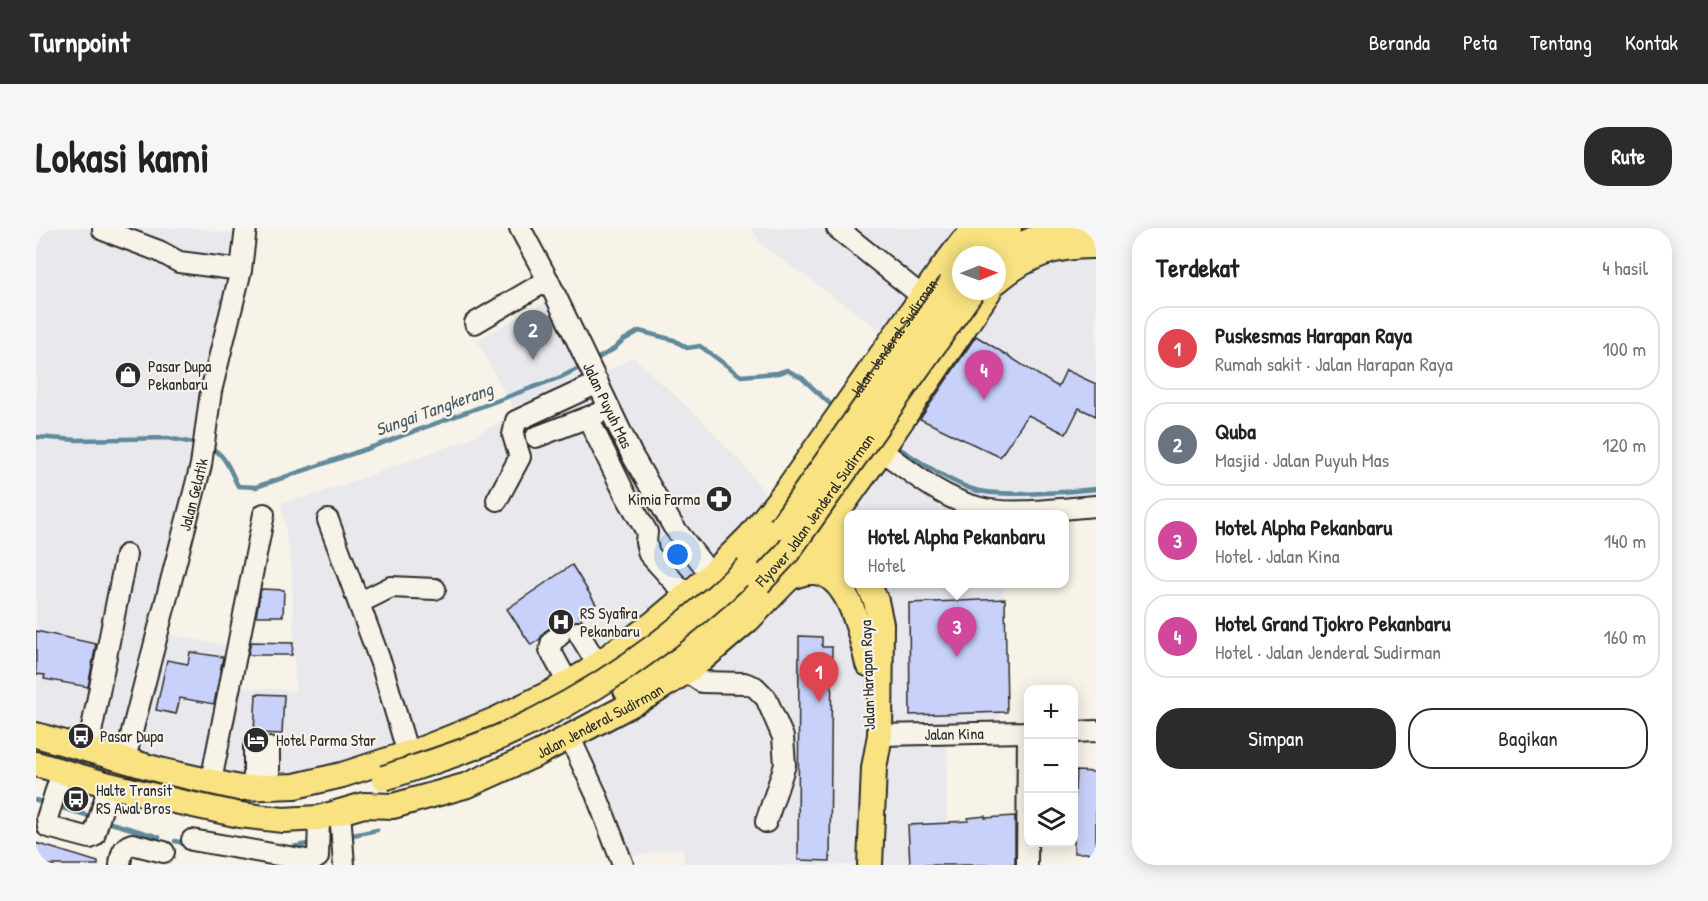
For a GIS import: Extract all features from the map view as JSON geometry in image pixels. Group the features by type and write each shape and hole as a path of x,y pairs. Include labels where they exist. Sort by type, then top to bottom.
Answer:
{"main road":[{"name":"Jalan Jenderal Sudirman","path":"36,735 163,771 239,788 312,783 408,754 495,720 568,683 598,665 654,623 711,576 750,536 789,487 963,241 977,228"},
{"path":"985,246 1009,228"},
{"path":"1006,256 1025,242 1044,234 1060,230 1096,231"},
{"path":"1006,273 1046,251 1096,246"},
{"name":"Flyover Jalan Jenderal Sudirman","path":"387,784 521,727 551,711 624,668 688,621 719,594 747,568 781,527 952,284"},
{"name":"Flyover Jalan Jenderal Sudirman","path":"387,784 483,762 530,741 637,683 701,638 750,593 787,554 966,300"},
{"name":"Jalan Jenderal Sudirman","path":"36,764 109,785 240,815 283,820 330,815 364,805 393,806 468,785 570,738 651,694 686,671 722,644 789,578 878,455 983,300"},
{"path":"859,389 856,408 839,435 838,445 844,453 859,455 883,426 901,421"},
{"path":"855,510 878,455"},
{"path":"789,487 830,522 844,545"},
{"name":"Jalan Harapan Raya","path":"774,507 844,568"},
{"path":"711,576 727,574 738,568 745,568 756,575 760,587 759,594 752,604 748,620"},
{"path":"789,578 812,572 828,577 840,589 855,611 868,664"},
{"name":"Jalan Harapan Raya","path":"861,588 868,664 869,735 874,768"},
{"name":"Jalan Harapan Raya","path":"865,588 876,601 881,624 880,735 874,768 870,865"},
{"path":"312,783 333,789 387,784"},
{"path":"364,805 378,796 387,784"}],"street":[{"name":"Jalan Gelatik","path":"125,759 201,465 213,379 241,270 246,228"},
{"name":"Jalan Puyuh Mas","path":"520,228 549,280 632,455 673,526 711,576"},
{"path":"837,228 923,297"},
{"path":"103,230 159,251 179,262 241,270"},
{"path":"475,323 549,280"},
{"path":"497,500 520,457 513,435 516,421 596,378"},
{"path":"536,437 610,409"},
{"path":"588,418 625,494 647,532 646,542 649,554 687,596"},
{"path":"878,455 937,491 983,509 994,510"},
{"path":"1024,510 1096,506"},
{"path":"211,781 264,514"},
{"path":"328,520 382,666 408,754"},
{"path":"88,748 126,555"},
{"path":"359,603 391,587 435,589"},
{"path":"568,683 550,650 552,641 568,634 598,665"},
{"path":"686,671 702,682 744,683 755,687 766,698 783,737 784,765 766,822"},
{"path":"1078,732 1096,730"},
{"name":"Jalan Kina","path":"880,735 1024,732"},
{"path":"570,738 596,794 623,865"},
{"path":"1027,865 1028,739"},
{"path":"62,772 46,823 48,827 90,838 94,836 109,785"},
{"path":"192,840 312,861 318,857 330,815"},
{"path":"330,815 344,865"},
{"path":"120,865 122,853 128,845 164,852"}],"shaded area":[{"path":"36,228 192,228 249,236 164,633 237,648 230,686 295,691 292,569 281,503 323,492 466,440 516,414 477,340 549,300 585,383 633,357 700,418 748,470 770,501 681,590 582,666 471,722 269,787 36,728"},
{"path":"751,228 965,228 886,335 761,244"},
{"path":"1096,251 1096,498 1006,502 1005,510 844,510 844,588 1004,588 1000,740 947,744 947,865 685,865 682,848 627,857 580,743 946,362 994,300 1006,300 1006,284 1015,272"}],"building":[{"path":"976,336 1058,387 1066,370 1096,384 1096,416 1079,408 1066,434 1028,415 1000,457 920,419"},
{"path":"572,565 596,604 579,615 583,621 572,621 567,628 558,624 553,626 531,645 507,609"},
{"path":"261,589 284,590 283,616 256,616"},
{"path":"1005,599 1007,712 910,715 909,603"},
{"path":"36,631 96,644 88,687 44,679 45,675 36,674"},
{"path":"799,636 822,637 822,647 832,647 830,861 798,860"},
{"path":"251,642 293,643 292,655 248,655"},
{"path":"190,652 223,657 214,704 180,698 176,714 156,710 167,660 188,664"},
{"path":"256,694 284,695 282,734 254,733"},
{"path":"1078,771 1096,772 1096,853 1074,853 1074,847 1078,847"},
{"path":"985,816 985,818 1015,816 1015,865 910,865 908,825 968,821 968,818"},
{"path":"36,843 98,862 98,865 36,865"}],"waterway":[{"name":"Sungai Tangkerang","path":"593,361 639,331 674,340 687,348 700,346 741,376 778,373 787,370 802,378 829,403"},
{"name":"Sungai Tangkerang","path":"209,447 224,458 238,486 256,487 372,447 561,377 583,366"},
{"name":"Sungai Tangkerang","path":"36,437 77,440 168,438 198,444"},
{"path":"900,449 953,481 984,492 1033,494 1096,489"},
{"path":"36,800 47,804"},
{"path":"55,806 93,817"},
{"path":"104,821 159,837"},
{"path":"353,835 377,830"},
{"path":"175,841 183,843"},
{"path":"288,848 307,844"}],"place":[{"name":"Quba","path":"533,360"},
{"name":"Pasar Dupa Pekanbaru","path":"128,375"},
{"name":"Hotel Grand Tjokro Pekanbaru","path":"984,400"},
{"name":"Kimia Farma","path":"719,499"},
{"name":"RS Syafira Pekanbaru","path":"561,622"},
{"name":"Hotel Alpha Pekanbaru","path":"957,657"},
{"name":"Puskesmas Harapan Raya","path":"819,702"},
{"name":"Pasar Dupa","path":"81,736"},
{"name":"Hotel Parma Star","path":"256,740"},
{"name":"Halte Transit RS Awal Bros","path":"76,799"}]}
